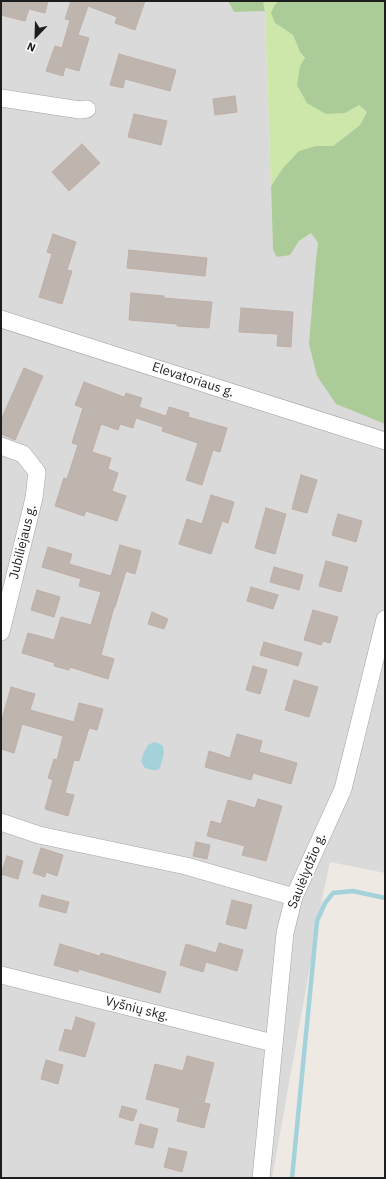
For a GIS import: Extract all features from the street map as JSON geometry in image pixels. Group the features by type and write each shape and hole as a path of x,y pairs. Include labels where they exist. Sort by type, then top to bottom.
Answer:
{"street":[{"path":"1,98 80,110 87,109"},
{"name":"Elevatoriaus g.","path":"1,319 385,441"},
{"name":"Jubiliejaus g.","path":"1,446 23,454 37,472 34,498 1,632"},
{"name":"Saulėlydžio g.","path":"261,1178 285,933 294,897 343,789 385,619"},
{"path":"1,822 39,835 186,866 294,897"},
{"name":"Vyšnių skg.","path":"1,975 273,1044"}],"shaded area":[{"path":"1,1 228,1 234,12 265,11 273,250 289,255 299,241 311,233 318,243 316,259 336,404 385,424 385,873 330,862 272,1178 1,1178"}],"green space":[{"path":"228,1 263,1 265,11 234,12"},
{"path":"263,1 278,1 274,6 275,23 293,35 300,52 305,59 300,67 344,113 359,105 367,112 360,125 333,146 316,146 283,168 271,186 265,11"},
{"path":"278,1 385,1 385,424 336,404 317,376 309,344 318,243 311,233 299,241 290,255 277,257 273,250 271,186 283,168 299,151 316,146 333,146 360,125 367,112 359,105 345,113 326,114 307,103 297,85 300,66 305,58 300,52 293,35 275,23 271,13"}],"water":[{"path":"154,742 163,746 164,753 160,768 157,770 151,770 145,768 141,762 148,745"}],"building":[{"path":"1,1 48,1 45,13 29,9 25,21 1,15"},
{"path":"71,1 145,1 135,30 115,23 117,17 88,6 78,35 89,38 79,71 65,67 63,76 46,71 55,46 62,48 70,20 65,19"},
{"path":"119,54 176,70 170,91 125,79 123,88 110,85"},
{"path":"235,96 237,112 215,115 213,99"},
{"path":"134,114 167,121 161,145 128,137"},
{"path":"82,144 100,163 69,191 52,172"},
{"path":"53,234 76,242 67,270 72,271 62,304 39,297 52,254 47,252"},
{"path":"129,250 207,258 205,276 127,268"},
{"path":"131,293 164,296 164,298 212,302 209,328 129,320"},
{"path":"241,308 293,312 291,347 277,346 278,334 239,332"},
{"path":"24,368 43,376 15,440 1,434 1,420"},
{"path":"84,382 124,397 126,393 142,398 139,407 166,416 169,407 189,413 188,417 227,428 220,452 213,450 202,485 186,480 198,443 162,431 163,427 136,418 133,428 120,424 118,430 101,424 92,452 111,458 108,469 118,473 112,491 126,496 117,521 86,511 84,516 55,506 64,478 67,479 78,445 72,443 83,408 75,405"},
{"path":"301,475 317,480 307,513 292,509"},
{"path":"211,495 234,502 228,523 222,521 211,554 179,544 187,519 202,524"},
{"path":"266,508 286,514 275,554 255,548"},
{"path":"338,514 362,521 356,542 332,535"},
{"path":"120,545 141,551 135,574 126,571 114,607 101,655 114,659 108,679 70,667 69,670 54,666 55,663 22,653 28,633 54,640 61,617 91,625 101,592 79,586 81,579 42,567 48,547 72,554 69,564 111,576"},
{"path":"326,561 348,567 341,592 319,586"},
{"path":"274,567 303,575 299,590 270,582"},
{"path":"251,587 278,595 273,609 247,601"},
{"path":"37,590 60,597 54,617 31,610"},
{"path":"313,610 338,617 330,643 323,641 321,645 304,640"},
{"path":"152,612 168,619 164,629 148,624"},
{"path":"264,642 302,653 298,666 260,655"},
{"path":"253,666 267,670 260,694 246,690"},
{"path":"294,680 318,687 309,717 285,710"},
{"path":"11,687 35,694 30,710 74,722 79,703 103,709 97,730 89,728 79,761 74,760 65,793 74,795 68,816 45,809 53,780 48,778 54,759 57,760 63,736 22,724 14,753 1,749 1,723"},
{"path":"237,734 262,741 259,752 297,763 291,784 253,773 251,780 205,767 209,751 230,758"},
{"path":"258,799 282,806 266,861 242,855 245,846 207,836 211,821 221,824 228,800 255,808"},
{"path":"196,842 210,845 207,859 193,856"},
{"path":"41,848 63,855 57,876 46,872 45,877 33,873"},
{"path":"7,856 23,861 18,879 1,874"},
{"path":"42,895 69,902 66,913 39,906"},
{"path":"232,900 252,905 246,929 226,924"},
{"path":"219,943 243,950 237,971 206,962 203,972 180,965 186,944 216,953"},
{"path":"60,944 100,956 101,953 166,972 160,993 79,969 78,972 54,965"},
{"path":"76,1017 95,1023 85,1057 59,1050 65,1029 72,1031"},
{"path":"187,1056 214,1063 204,1103 210,1104 204,1128 177,1121 180,1108 146,1099 155,1064 183,1071"},
{"path":"46,1060 63,1065 58,1084 41,1079"},
{"path":"122,1106 137,1110 133,1121 119,1117"},
{"path":"140,1124 158,1129 153,1148 135,1144"},
{"path":"169,1148 187,1152 182,1172 164,1167"}],"waterway":[{"path":"292,1178 317,921 325,903 333,893 353,891 385,898"}]}
